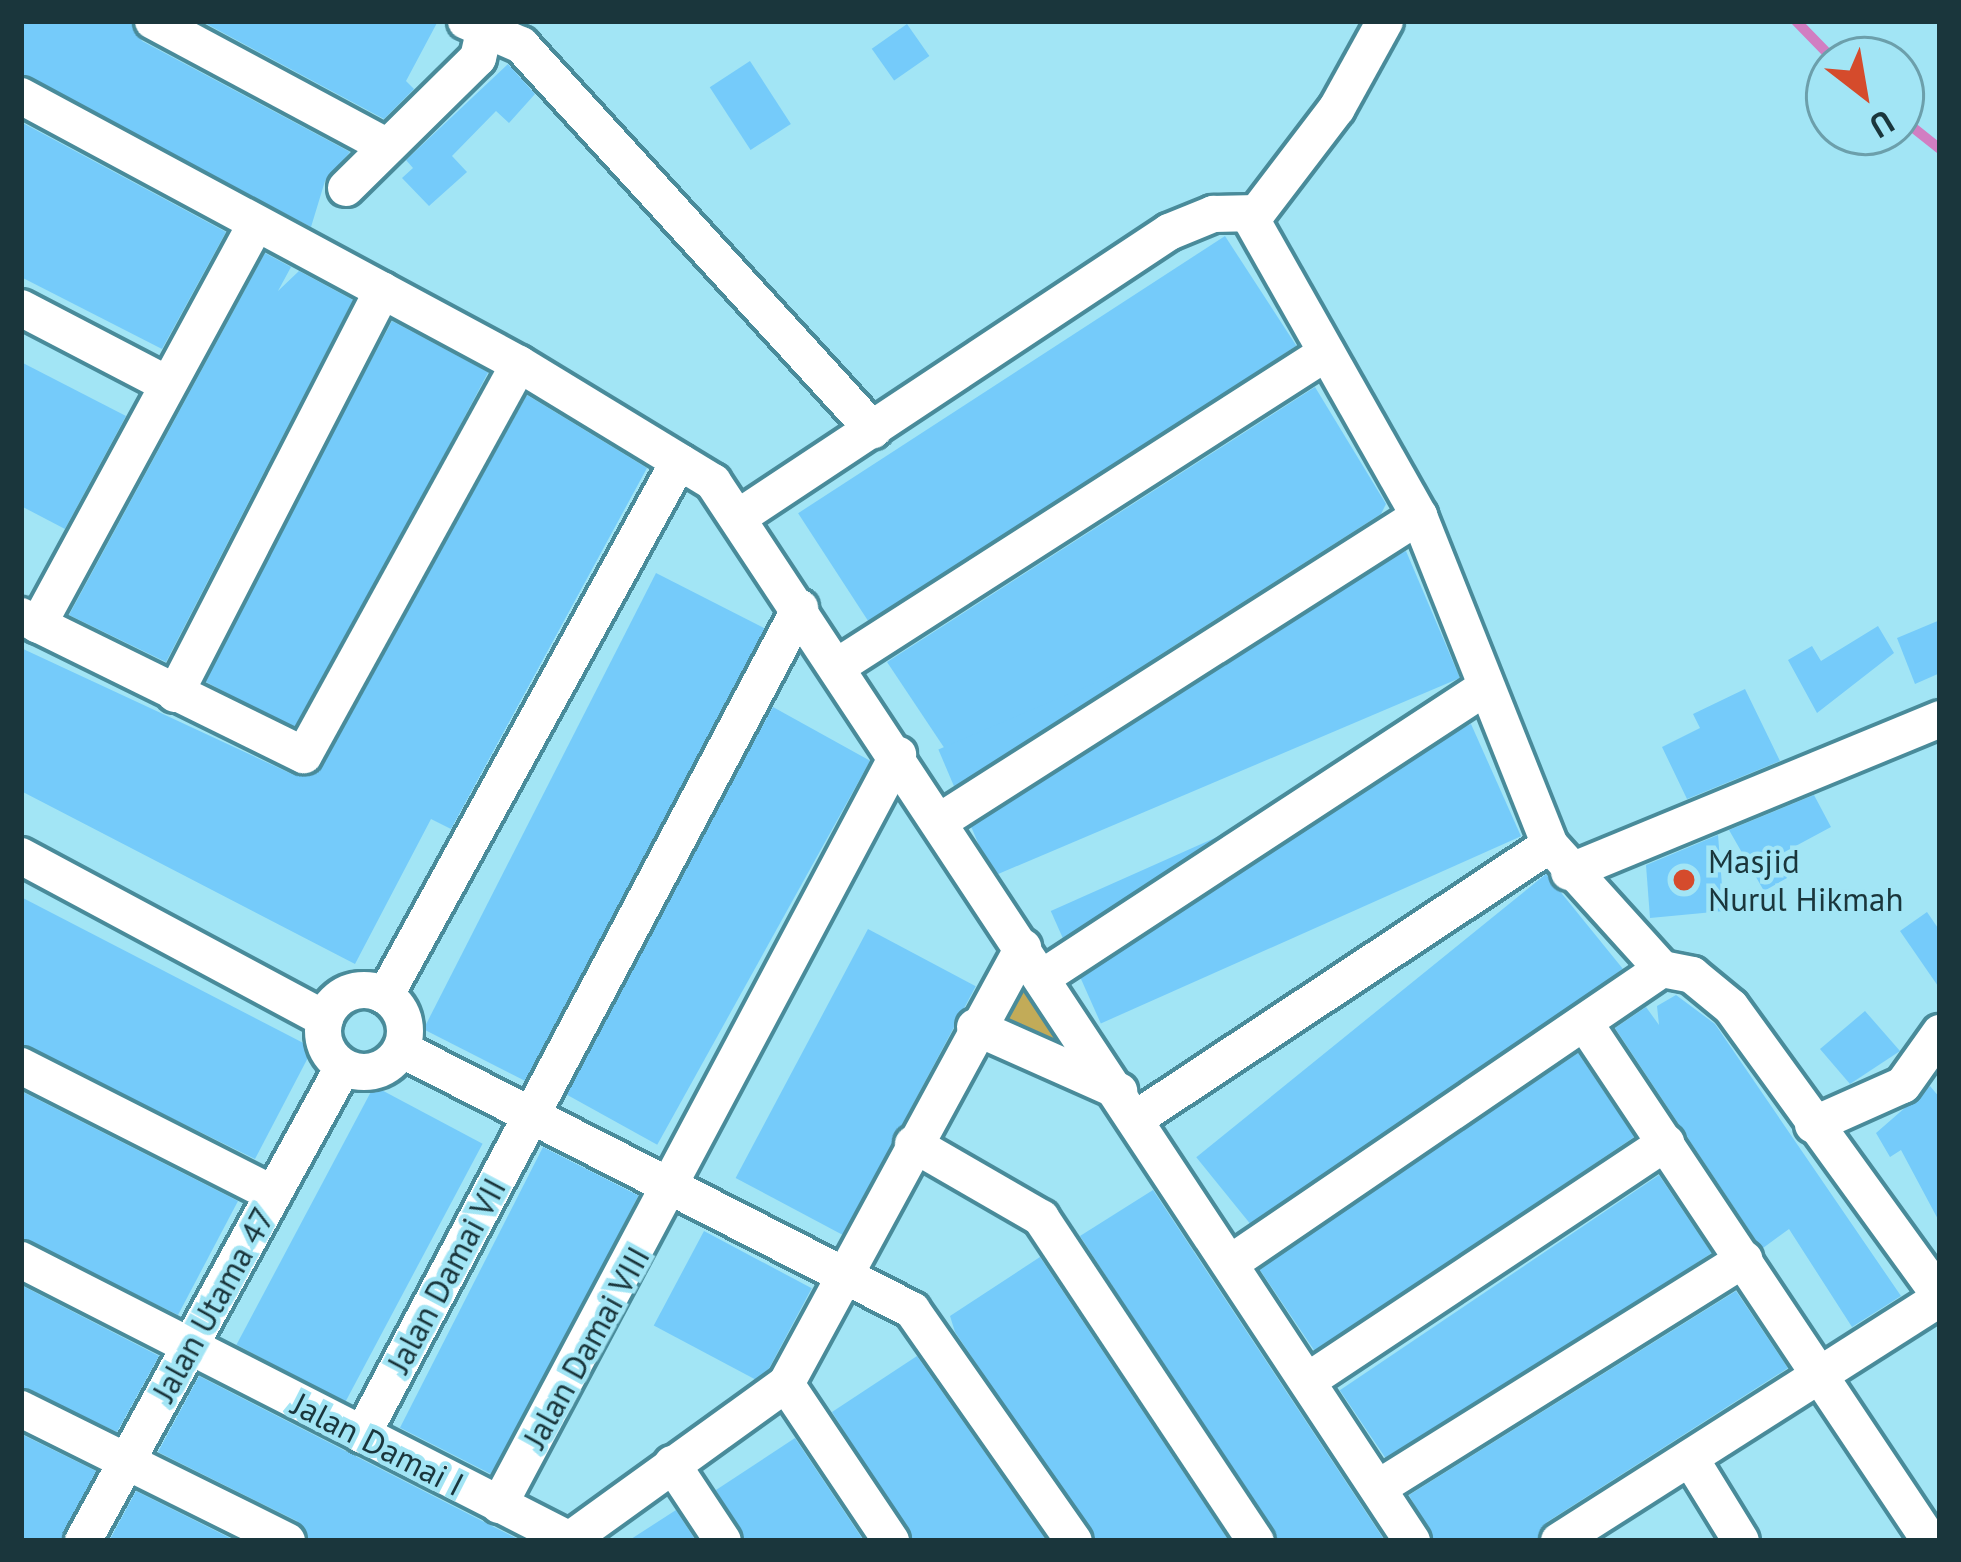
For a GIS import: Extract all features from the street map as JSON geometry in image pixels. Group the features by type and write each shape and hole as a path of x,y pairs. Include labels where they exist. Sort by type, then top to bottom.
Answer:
{"street":[{"path":"153,21 386,146"},
{"path":"1250,217 1306,154 1385,21"},
{"path":"346,188 478,58 475,27 514,38 644,190 873,430"},
{"path":"21,96 519,364 712,482 942,820 1412,1541"},
{"path":"739,517 1169,232 1214,214 1250,217"},
{"path":"1250,217 1419,516 1483,689 1559,858 1661,969 1717,992 1813,1125 1935,1277 1822,1373 1581,1536"},
{"path":"256,223 30,620 293,756 311,751 519,364"},
{"path":"175,694 382,290"},
{"path":"21,308 167,385"},
{"path":"838,666 1326,353"},
{"path":"385,995 679,461"},
{"path":"942,820 1419,516"},
{"name":"Jalan Damai VII","path":"362,1436 800,608"},
{"path":"1043,977 1483,689"},
{"path":"1128,1104 1559,858 1940,718"},
{"name":"Jalan Damai VIII","path":"500,1505 672,1189 898,755"},
{"path":"21,856 325,1019"},
{"path":"568,1540 786,1384 975,1027 1023,946"},
{"path":"1232,1262 1588,1028 1661,969"},
{"path":"350,993 385,995 405,1024 401,1048 383,1068 343,1067 325,1046 325,1019 350,993"},
{"path":"975,1027 1128,1104"},
{"path":"1588,1028 1930,1541"},
{"path":"1813,1125 1904,1085 1940,1033"},
{"path":"401,1048 912,1310 1073,1541"},
{"path":"21,1066 273,1194"},
{"name":"Jalan Utama 47","path":"83,1541 343,1067"},
{"path":"1309,1380 1666,1143"},
{"path":"913,1144 1041,1218 1256,1541"},
{"path":"1378,1488 1744,1259"},
{"name":"Jalan Damai I","path":"21,1260 568,1540"},
{"path":"786,1384 891,1541"},
{"path":"21,1409 287,1541"},
{"path":"1690,1458 1741,1541"},
{"path":"672,1464 723,1541"}],"shaded area":[{"path":"1022,980 1084,1055 997,1023"}],"building":[{"path":"21,21 131,21 142,41 350,152 325,181 311,227 21,74"},
{"path":"201,21 438,21 406,81 414,89 384,119"},
{"path":"907,24 929,56 894,81 872,49"},
{"path":"750,61 791,124 751,150 710,87"},
{"path":"508,64 535,94 509,123 496,111 452,156 467,172 429,206 402,178 413,168 406,160"},
{"path":"21,122 226,232 162,349 21,277"},
{"path":"1225,236 1296,346 869,623 798,513"},
{"path":"265,253 291,267 278,291 299,271 353,300 166,662 69,615"},
{"path":"392,321 488,372 298,731 201,679"},
{"path":"21,362 126,416 65,529 21,506"},
{"path":"1315,387 1386,504 1381,514 965,779 887,662"},
{"path":"527,395 647,468 451,829 431,819 355,964 21,791 21,648 294,775 317,773"},
{"path":"1406,551 1460,678 992,877 938,749"},
{"path":"656,573 765,628 532,1085 424,1029"},
{"path":"1940,620 1940,673 1915,684 1897,638"},
{"path":"1878,626 1894,653 1817,713 1788,660 1812,646 1821,661"},
{"path":"1745,689 1780,761 1687,799 1662,747 1700,728 1693,714"},
{"path":"773,707 870,761 657,1145 560,1091"},
{"path":"1471,724 1521,836 1101,1023 1051,911"},
{"path":"1814,795 1831,827 1775,857 1787,878 1764,891 1729,830"},
{"name":"Masjid Nurul Hikmah","path":"1718,835 1724,911 1650,918 1646,865"},
{"path":"1546,874 1623,969 1273,1252 1196,1157"},
{"path":"21,897 313,1048 255,1159 21,1044"},
{"path":"1927,912 1940,931 1940,989 1900,931"},
{"path":"868,929 976,986 843,1235 736,1178"},
{"path":"1676,995 1715,1024 1901,1296 1852,1327 1789,1229 1763,1248 1757,1242 1615,1028 1646,1007 1659,1025 1657,1006"},
{"path":"1865,1011 1900,1051 1850,1084 1820,1049"},
{"path":"1578,1053 1634,1137 1315,1352 1259,1268"},
{"path":"374,1086 483,1144 345,1402 236,1345"},
{"path":"1930,1086 1940,1098 1940,1223 1901,1150 1890,1157 1876,1133"},
{"path":"21,1091 238,1201 178,1315 21,1238"},
{"path":"543,1147 638,1196 495,1476 400,1428"},
{"path":"1659,1175 1712,1253 1392,1468 1340,1390"},
{"path":"1153,1190 1385,1541 1278,1541 1080,1236"},
{"path":"704,1231 812,1288 761,1383 654,1325"},
{"path":"1040,1257 1229,1541 1096,1541 955,1332 950,1316"},
{"path":"21,1285 159,1356 117,1432 21,1387"},
{"path":"1736,1291 1788,1368 1547,1522 1537,1541 1434,1541 1409,1495"},
{"path":"917,1356 1047,1541 913,1541 832,1412"},
{"path":"199,1376 522,1541 309,1541 297,1521 158,1452"},
{"path":"21,1434 96,1471 61,1541 21,1541"},
{"path":"795,1438 864,1541 745,1541 716,1490"},
{"path":"136,1491 236,1541 109,1541"},
{"path":"676,1510 696,1541 628,1541"}],"waterway":[{"path":"1796,21 1811,36"},
{"path":"1925,137 1940,149"}],"place":[{"name":"Masjid Nurul Hikmah","path":"1684,880"}]}
